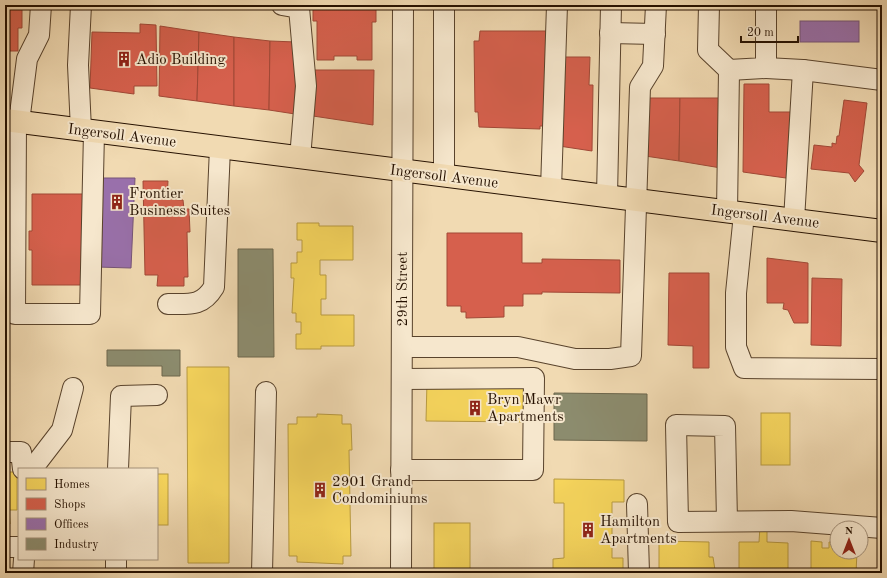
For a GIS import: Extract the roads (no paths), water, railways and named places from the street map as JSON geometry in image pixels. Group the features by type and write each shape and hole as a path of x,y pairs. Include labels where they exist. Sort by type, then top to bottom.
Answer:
{"main road":[{"name":"Ingersoll Avenue","path":"13,122 882,231"}],"street":[{"path":"41,5 39,35 27,59 13,122 15,314 90,314 87,131 78,65 81,5"},
{"path":"282,5 299,8 306,86 300,158"},
{"name":"29th Street","path":"401,573 403,5"},
{"path":"444,5 444,176"},
{"path":"551,190 557,5"},
{"path":"607,196 611,5"},
{"path":"402,347 518,347 575,359 610,360 631,356 640,87 653,66 656,5"},
{"path":"709,5 708,50 729,70 735,213 736,347 744,368 882,369"},
{"path":"766,5 766,68"},
{"path":"610,33 655,34"},
{"path":"729,70 766,68 802,70 882,80"},
{"path":"794,220 802,70"},
{"path":"168,304 196,304 209,296 214,288 220,148"},
{"path":"402,378 534,378 534,448 533,470 402,470"},
{"path":"33,468 62,430 73,388"},
{"path":"262,573 266,392"},
{"path":"118,468 121,396 157,395"},
{"path":"727,521 725,426 676,425 678,522 798,522 882,528"},
{"path":"5,452 21,452 23,468"},
{"path":"637,504 639,573"},
{"path":"5,547 18,547"},
{"path":"23,573 24,560"},
{"path":"116,560 116,573"}],"place":[{"name":"Adio Building","path":"124,59"},
{"name":"Frontier Business Suites","path":"117,202"},
{"name":"Bryn Mawr Apartments","path":"475,408"},
{"name":"2901 Grand Condominiums","path":"320,490"},
{"name":"Hamilton Apartments","path":"588,530"}]}
